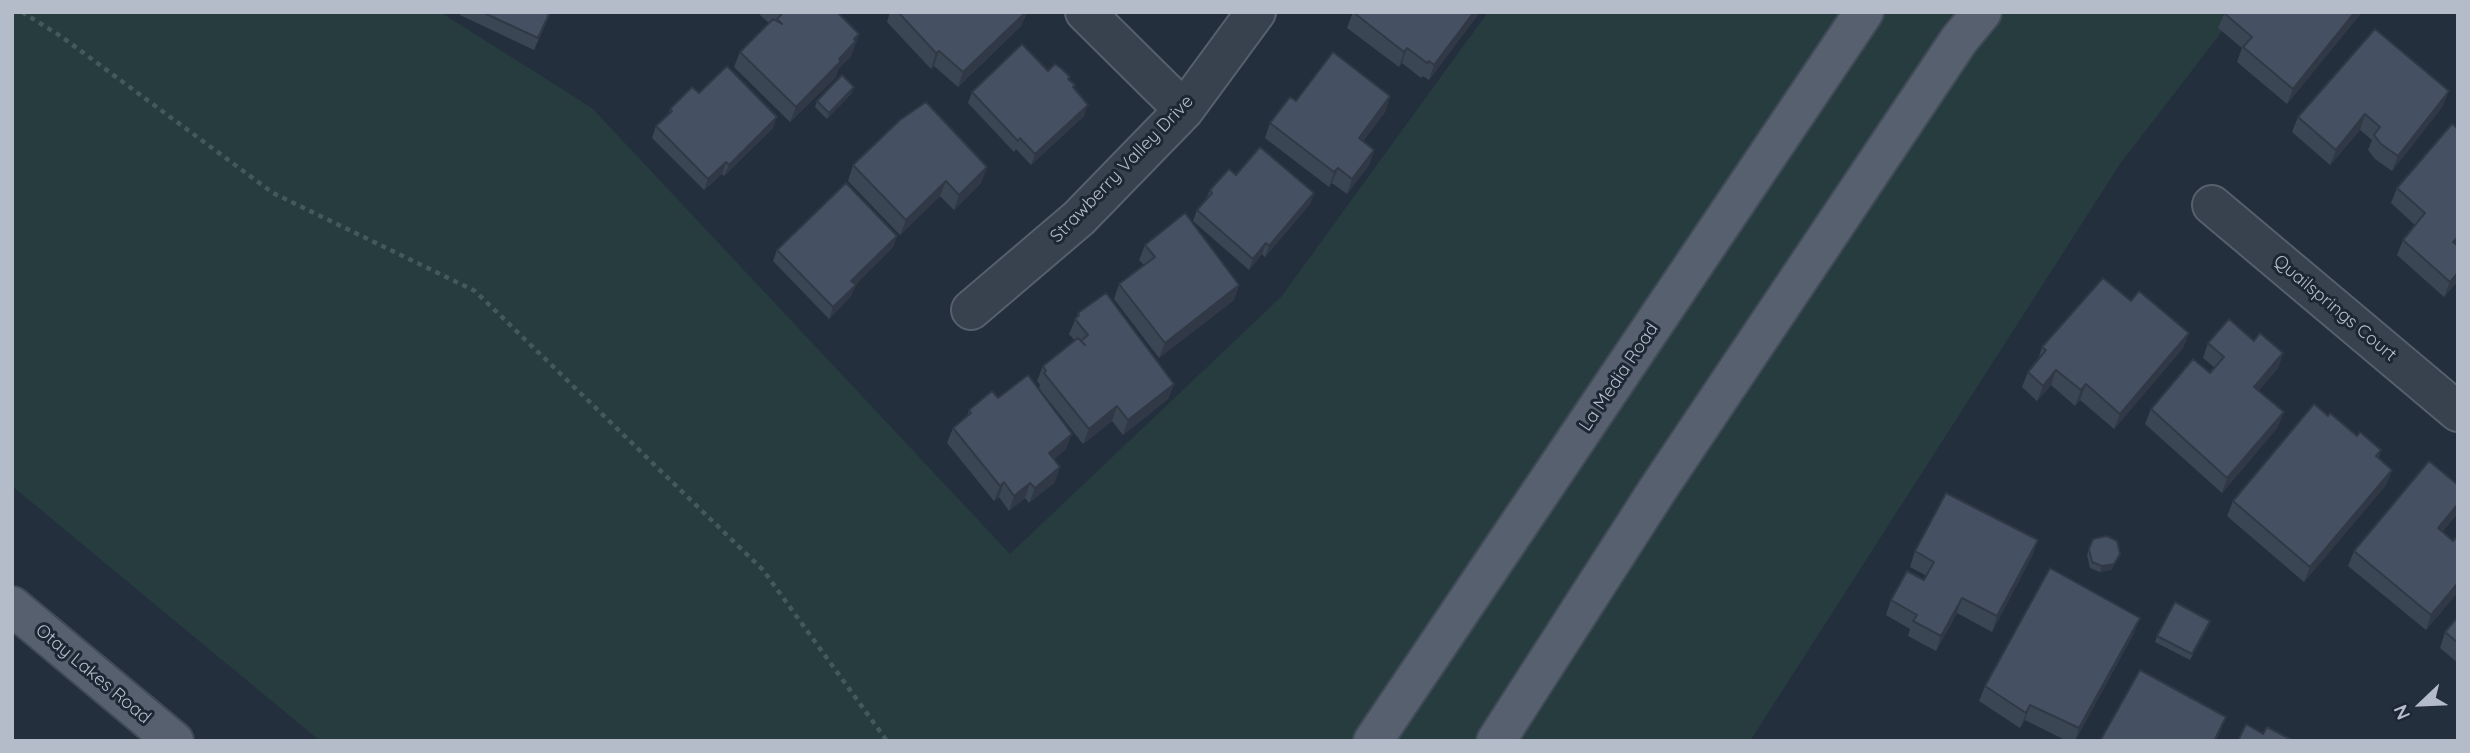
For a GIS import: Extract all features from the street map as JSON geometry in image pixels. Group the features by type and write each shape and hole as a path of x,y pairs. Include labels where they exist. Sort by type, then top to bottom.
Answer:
{"main road":[{"name":"La Media Road","path":"1373,741 1864,12"},
{"path":"1496,741 1658,489 1951,52 1982,12"},
{"name":"Otay Lakes Road","path":"12,606 174,741"}],"street":[{"path":"1085,12 1184,110"},
{"name":"Strawberry Valley Drive","path":"971,310 1079,218 1184,110 1256,12"},
{"name":"Quailsprings Court","path":"2212,205 2458,412"}],"path":[{"path":"22,12 62,37 273,193 475,291 763,570 887,741"}],"green space":[{"path":"12,12 440,12 592,108 1010,554 1281,297 1488,12 2237,12 2120,164 1750,741 320,741 12,486"}],"building":[{"path":"482,12 550,12 538,38"},
{"path":"779,12 837,12 859,34 839,59 841,61 796,107 740,52 773,19 782,24 777,19 781,15"},
{"path":"898,12 1026,12 963,72 939,51 936,53"},
{"path":"1353,12 1474,12 1434,65 1407,48 1404,52"},
{"path":"2225,12 2355,12 2293,89 2243,47 2252,37"},
{"path":"2375,29 2449,91 2398,156 2381,144 2374,135 2380,127 2365,114 2336,150 2298,117"},
{"path":"1022,44 1048,71 1055,64 1062,69 1088,105 1035,154 1020,138 1018,141 972,92"},
{"path":"1333,52 1390,96 1359,138 1374,150 1352,179 1338,168 1334,172 1270,123 1290,97 1296,101"},
{"path":"727,66 777,117 729,165 726,162 708,179 656,126 692,87 699,93"},
{"path":"842,75 854,87 829,113 817,101"},
{"path":"926,102 987,167 959,195 946,181 906,220 853,165 900,120"},
{"path":"2452,124 2458,129 2458,237 2453,242 2458,246 2458,272 2450,282 2403,240 2425,213 2397,188"},
{"path":"1260,147 1314,193 1269,246 1266,243 1253,259 1197,210 1229,169 1236,175"},
{"path":"846,183 897,236 851,281 856,285 833,307 777,250"},
{"path":"1185,213 1239,285 1165,343 1119,284 1155,257 1145,245"},
{"path":"2103,278 2131,301 2139,291 2189,333 2120,414 2086,384 2081,390 2056,370 2043,386 2028,372 2046,350 2042,347"},
{"path":"1106,293 1174,384 1128,420 1117,406 1089,429 1044,373 1046,371 1043,366 1078,338 1081,341 1088,335 1075,319 1078,313"},
{"path":"2229,319 2254,341 2260,333 2283,353 2254,387 2284,412 2227,478 2151,409 2193,359 2210,373 2224,357 2208,343"},
{"path":"1028,375 1072,434 1049,453 1060,467 1035,488 1030,483 1014,496 1004,482 1000,486 953,428 992,391 998,398"},
{"path":"2314,404 2328,416 2330,413 2357,436 2360,432 2381,450 2376,456 2392,470 2310,567 2233,501"},
{"path":"2429,461 2458,485 2458,504 2438,528 2453,541 2458,536 2458,583 2431,615 2354,551"},
{"path":"1946,493 2038,540 1997,616 1962,598 1941,636 1913,621 1917,615 1891,600 1907,571 1924,580 1934,562 1915,551"},
{"path":"2107,536 2117,541 2120,554 2114,564 2102,566 2092,562 2089,549 2093,539"},
{"path":"2050,568 2140,618 2079,728 2030,705 2026,713 1985,686"},
{"path":"2175,602 2210,621 2192,654 2157,636"},
{"path":"2458,617 2458,643 2445,632"},
{"path":"2140,670 2226,717 2214,741 2100,741"},
{"path":"2246,724 2263,734 2267,727 2294,741 2238,741"}]}
